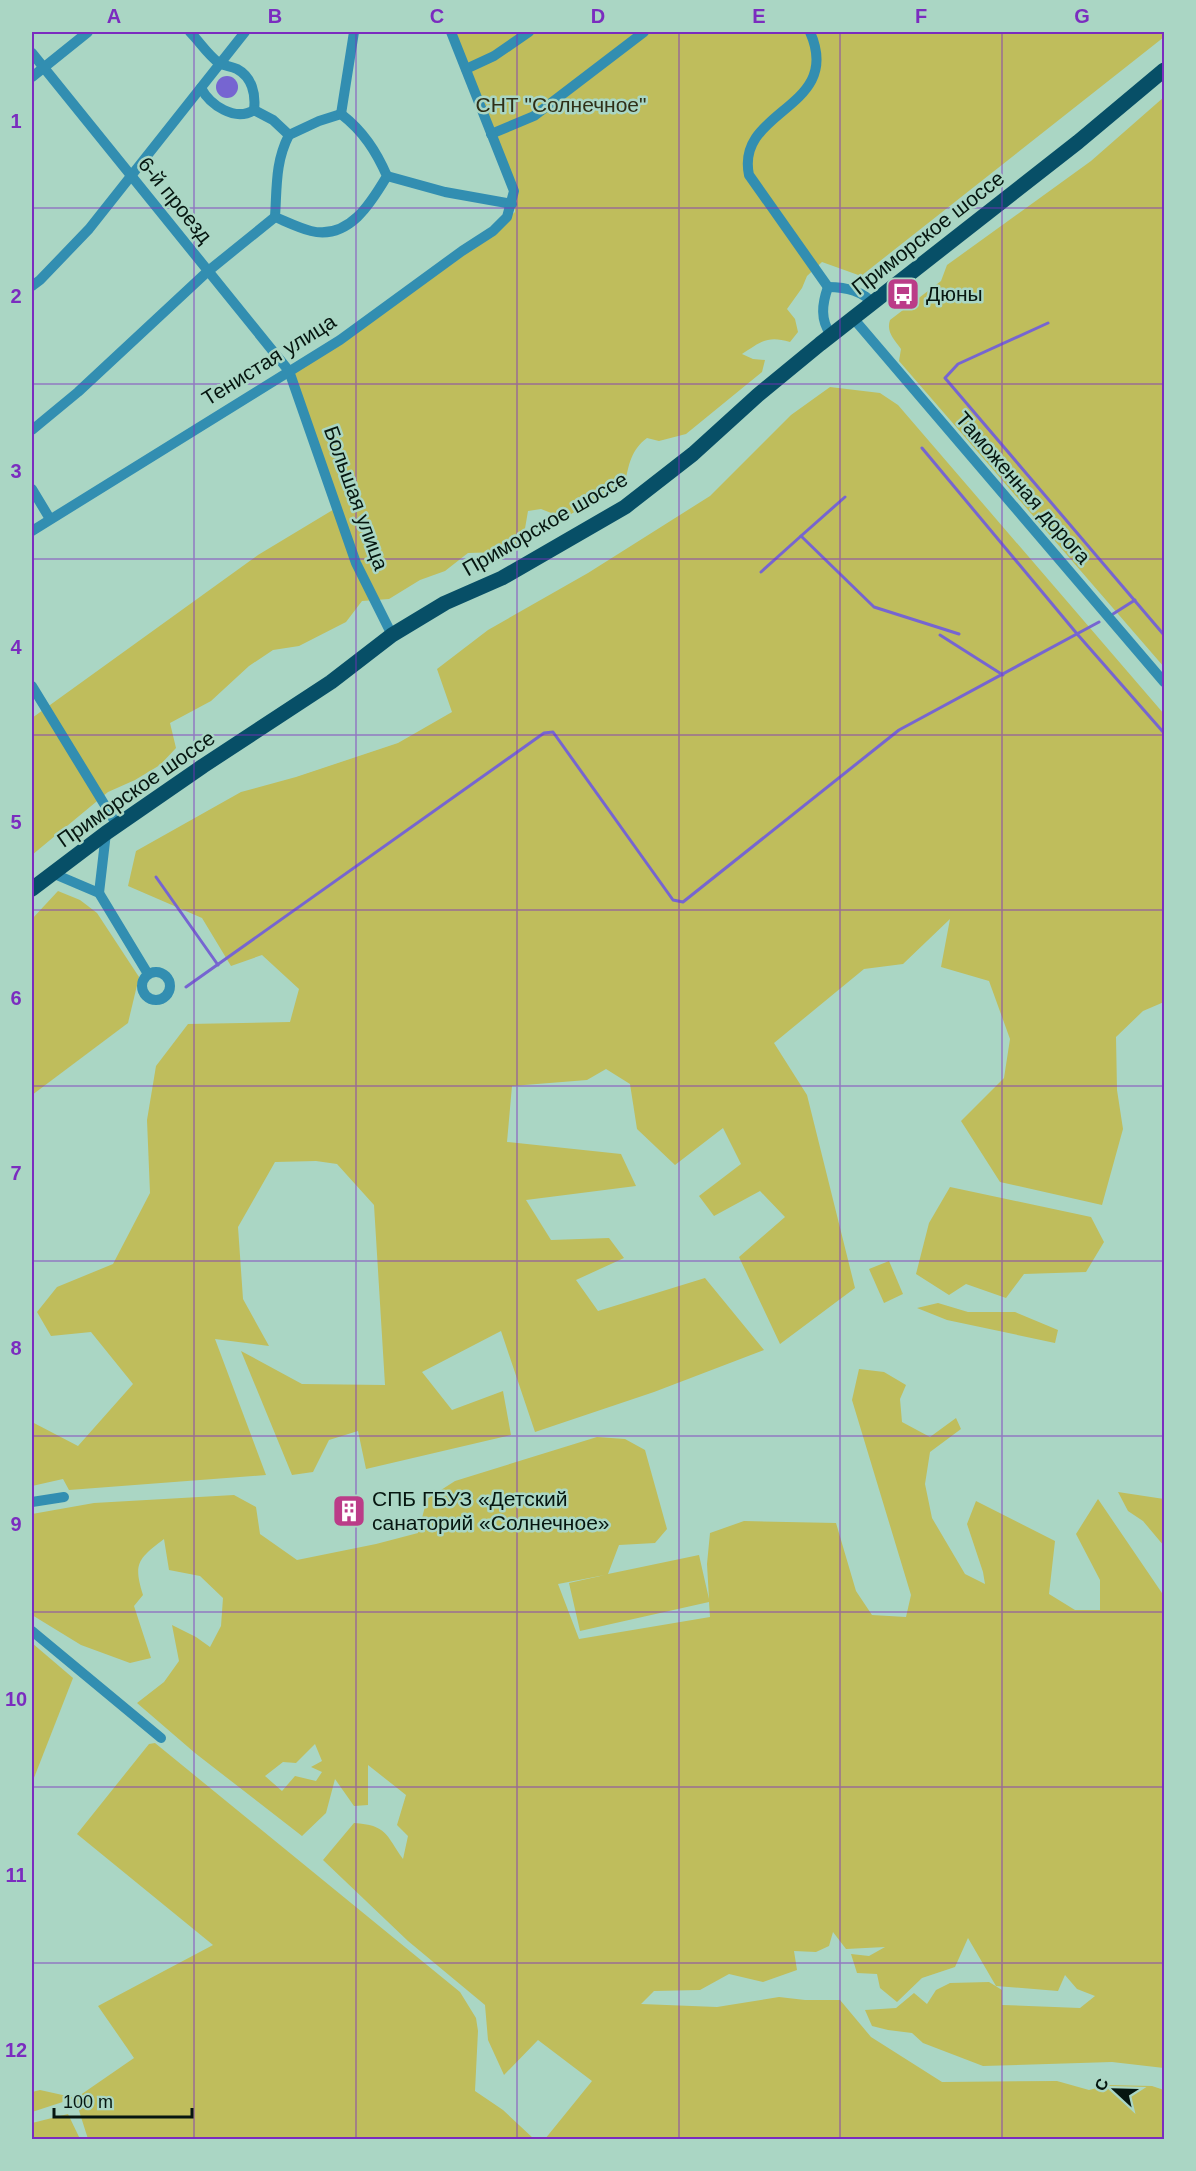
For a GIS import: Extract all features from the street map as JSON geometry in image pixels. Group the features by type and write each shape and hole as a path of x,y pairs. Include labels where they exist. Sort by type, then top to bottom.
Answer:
{"main road":[{"name":"Приморское шоссе","path":"32,889 111,829 331,682 392,635 445,603 502,578 625,507 693,454 758,394 1078,142 1164,70"}],"street":[{"path":"32,77 88,32"},
{"path":"190,32 220,64 245,75 253,87 256,98 254,110"},
{"path":"32,286 89,229 245,32"},
{"path":"341,114 354,32"},
{"path":"387,176 445,192 512,204 514,191 451,32"},
{"path":"466,69 494,56 529,32"},
{"path":"491,134 534,116 644,32"},
{"path":"810,32 816,45 816,65 812,83 798,99 770,120 759,133 750,149 746,164 748,175 828,287 822,311 826,328 831,335"},
{"name":"6-й проезд","path":"32,53 289,371"},
{"path":"201,88 212,104 221,109 249,113 254,110"},
{"path":"254,110 273,120 289,135"},
{"path":"276,217 275,180 278,161 289,135 341,114"},
{"path":"341,114 365,137 378,156 387,176"},
{"path":"276,217 314,232 334,230 354,221 372,201 387,176"},
{"name":"Тенистая улица","path":"32,531 339,340 493,231 507,217 512,204"},
{"path":"32,430 78,392 207,272 276,217"},
{"path":"828,287 840,287 866,294 873,303"},
{"name":"Таможенная дорога","path":"853,318 1164,682"},
{"name":"Большая улица","path":"289,371 356,563 392,635"},
{"path":"32,489 50,519"},
{"path":"32,686 111,829 99,893"},
{"path":"52,873 99,893 148,974"},
{"path":"32,1502 64,1497"},
{"path":"32,1631 161,1738"}],"green space":[{"name":"СНТ \"Солнечное\"","path":"451,32 1164,32 1164,37 861,276 822,262 807,276 802,288 787,309 795,319 798,332 790,342 775,339 764,341 742,354 753,359 765,360 762,372 686,434 659,441 647,438 634,453 625,483 564,518 541,509 528,511 522,546 501,552 468,553 445,571 420,580 389,599 362,601 346,622 299,646 273,650 249,666 211,701 170,723 176,748 160,765 108,792 32,855 32,718 258,555 336,508 292,378 296,367 493,231 515,212 514,191"},
{"path":"1164,97 1164,667 899,361 901,349 891,335 889,324 890,320 941,281 947,265 1091,161"},
{"path":"830,387 880,393 898,405 1164,714 1164,1002 1143,1011 1116,1037 1117,1090 1123,1129 1102,1205 1000,1182 961,1121 1004,1078 1010,1039 989,981 941,967 950,919 903,964 864,969 774,1043 807,1095 855,1288 780,1344 739,1257 785,1217 760,1191 714,1216 699,1196 741,1164 723,1128 675,1165 637,1129 630,1084 606,1069 587,1080 512,1086 507,1142 621,1154 636,1186 526,1200 551,1240 609,1238 624,1258 576,1280 598,1311 705,1278 764,1350 654,1392 535,1432 501,1331 422,1372 452,1410 503,1391 511,1435 366,1469 358,1431 329,1440 313,1472 292,1475 241,1351 302,1384 385,1385 374,1205 337,1164 316,1161 275,1162 238,1227 243,1299 269,1346 215,1339 266,1475 69,1490 63,1479 32,1486 32,1422 78,1446 133,1384 91,1332 51,1336 37,1312 57,1287 113,1264 150,1193 147,1120 156,1066 188,1024 290,1022 299,989 262,955 231,966 202,918 128,886 136,851 241,792 296,777 398,743 452,712 437,669 488,630 588,573 710,496 791,415"},
{"path":"58,891 80,900 97,913 139,977 128,1023 32,1095 32,919"},
{"path":"950,1187 1091,1217 1104,1242 1086,1272 1024,1274 1006,1298 966,1284 949,1295 916,1274 929,1223"},
{"path":"889,1261 903,1294 884,1303 869,1269"},
{"path":"938,1303 968,1312 1015,1312 1058,1330 1055,1343 947,1320 917,1308"},
{"path":"859,1369 884,1372 906,1385 900,1399 902,1422 930,1437 956,1418 961,1429 930,1452 925,1484 932,1518 965,1574 985,1584 967,1524 976,1501 1055,1541 1049,1594 1075,1610 1100,1610 1100,1580 1076,1534 1098,1499 1164,1596 1164,2068 1112,2062 983,2066 923,2043 912,2033 872,2026 865,2010 896,2008 914,1993 927,2004 936,1990 950,1983 989,1982 1002,1990 1002,2005 1080,2008 1095,1996 1077,1989 1065,1975 1058,1991 996,1986 968,1938 955,1967 922,1978 897,2002 880,1988 877,1974 857,1973 851,1954 869,1956 885,1947 846,1949 833,1932 829,1946 816,1952 794,1951 797,1970 763,1982 729,1974 700,1990 654,1991 641,2004 717,2007 779,1997 840,2000 871,2037 942,2082 1057,2081 1089,2090 1109,2085 1152,2086 1164,2090 1164,2139 545,2139 592,2081 538,2040 504,2075 488,2040 485,2005 408,1941 323,1860 354,1823 380,1829 403,1859 408,1836 397,1825 406,1795 368,1765 368,1805 354,1806 335,1779 326,1813 302,1836 195,1753 137,1703 164,1682 179,1661 172,1625 210,1647 221,1626 223,1598 200,1576 169,1570 164,1539 143,1557 138,1568 143,1595 134,1606 151,1658 130,1663 81,1645 32,1615 32,1514 94,1503 234,1495 256,1507 260,1534 297,1560 418,1533 427,1499 455,1481 597,1437 625,1439 645,1450 667,1529 655,1543 619,1545 608,1574 699,1555 709,1599 707,1564 710,1533 744,1521 836,1523 856,1591 872,1615 906,1617 911,1595 852,1400","holes":["605,1575 569,1583 580,1631 709,1602 710,1617 579,1639 558,1584","315,1744 322,1761 311,1767 322,1772 316,1781 295,1776 282,1791 265,1776 283,1762 296,1763"]},
{"path":"1118,1492 1164,1499 1164,1546 1143,1521 1128,1511"},
{"path":"32,1643 73,1678 32,1783"},
{"path":"155,1743 460,1992 476,2018 478,2031 475,2091 503,2110 534,2139 88,2139 75,2098 32,2112 32,2092 40,2090 76,2098 134,2058 98,2006 213,1945 77,1834 149,1744"},
{"path":"68,2114 80,2139 32,2139 32,2123"}],"shaded area":[{"path":"227,76 235,79 238,87 235,95 227,98 219,95 216,87 219,79"}],"waterway":[{"path":"1048,323 958,364 945,378 1164,635"},
{"path":"922,448 1078,635 1164,733"},
{"path":"801,536 845,497"},
{"path":"761,572 801,536 874,607 959,634"},
{"path":"1113,614 1135,600"},
{"path":"186,987 544,733 553,732 673,900 683,902 899,730 1099,622"},
{"path":"940,635 1003,675"},
{"path":"156,877 218,965"}],"place":[{"name":"Дюны","path":"903,294"},
{"name":"СПБ ГБУЗ «Детский санаторий «Солнечное»","path":"349,1511"}]}
